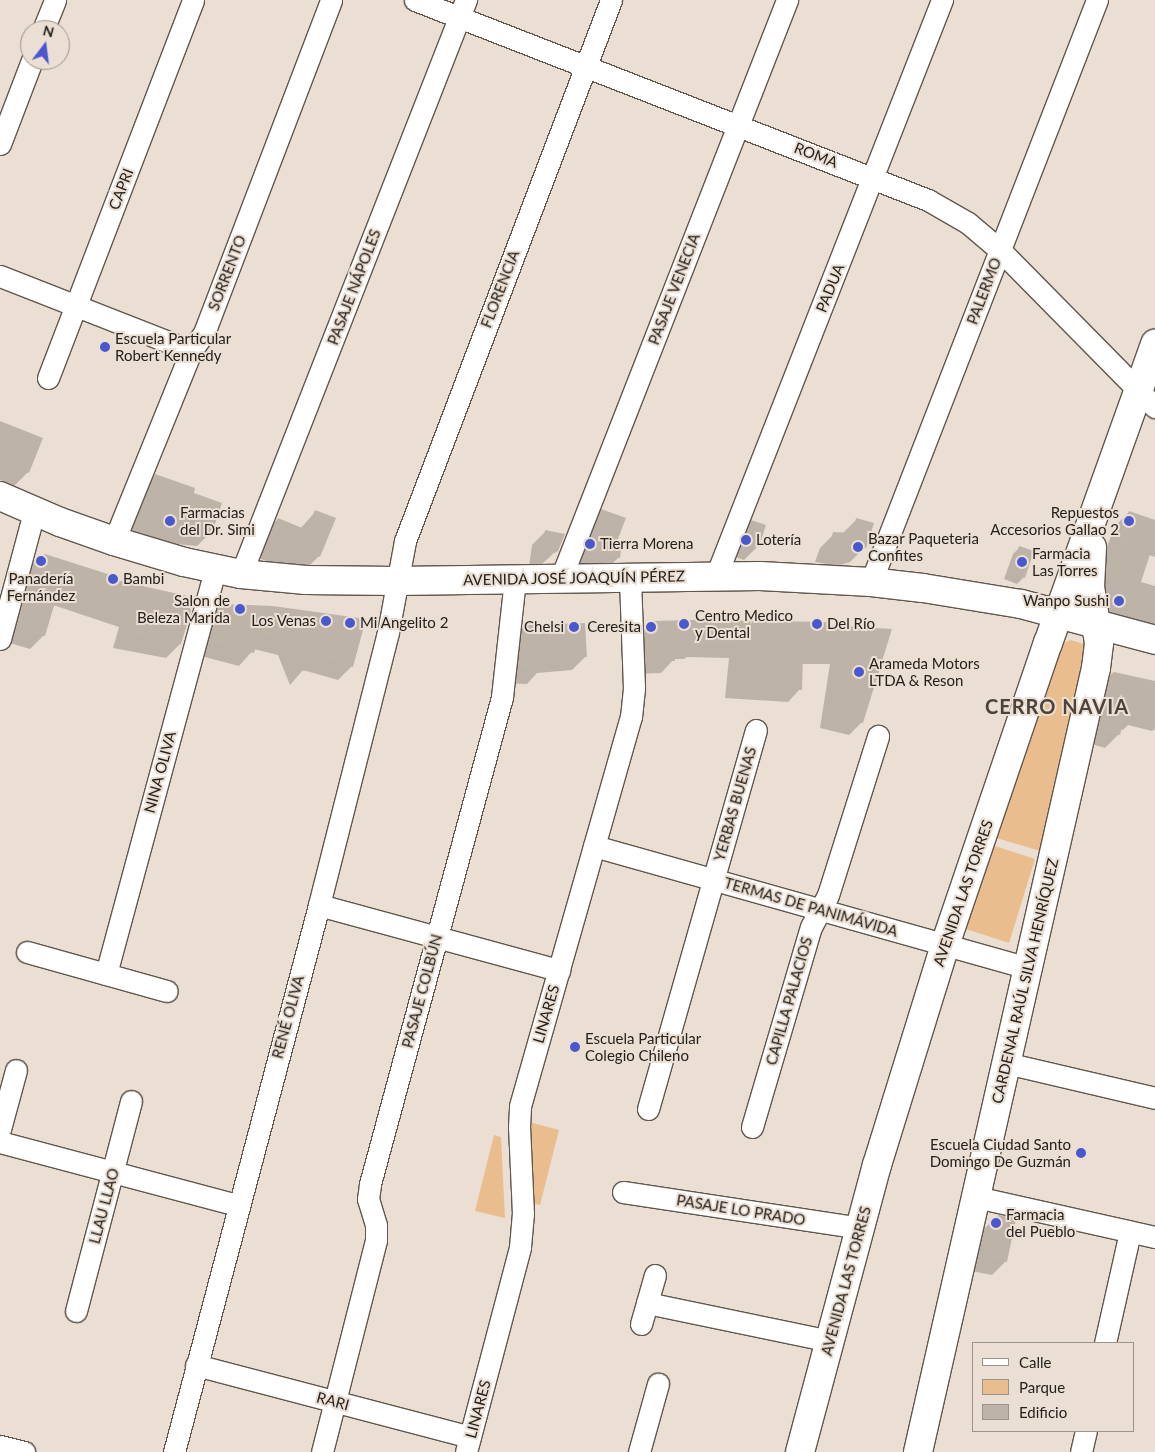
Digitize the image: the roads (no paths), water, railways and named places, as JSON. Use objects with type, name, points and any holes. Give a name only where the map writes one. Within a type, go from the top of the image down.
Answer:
[{"type":"main road","name":"AVENIDA LAS TORRES","points":[[800,1452],[860,1228],[897,1099],[945,945],[1096,508],[1147,399],[1155,344]]},
{"type":"main road","name":"AVENIDA JOSÉ JOAQUÍN PÉREZ","points":[[0,496],[34,512],[114,541],[214,569],[241,574],[306,580],[396,581],[716,576],[790,577],[871,582],[986,597],[1060,612],[1155,640]]},
{"type":"main road","name":"CARDENAL RAÚL SILVA HENRÍQUEZ","points":[[918,1452],[1096,668],[1098,644],[1090,573],[1096,508]]},
{"type":"street","points":[[47,20],[55,0]]},
{"type":"street","name":"CAPRI","points":[[48,378],[194,0]]},
{"type":"street","name":"SORRENTO","points":[[114,541],[191,351],[204,333],[331,0]]},
{"type":"street","name":"ROMA","points":[[415,0],[463,9],[586,65],[874,178],[944,208],[968,223],[1000,250],[1147,399]]},
{"type":"street","name":"FLORENCIA","points":[[396,581],[405,540],[611,0]]},
{"type":"street","name":"PASAJE VENECIA","points":[[560,578],[787,0]]},
{"type":"street","name":"PADUA","points":[[716,576],[874,178],[942,0]]},
{"type":"street","name":"PALERMO","points":[[871,582],[1097,0]]},
{"type":"street","name":"PASAJE NÁPOLES","points":[[241,574],[463,9]]},
{"type":"street","points":[[0,144],[28,70]]},
{"type":"street","points":[[0,276],[191,351]]},
{"type":"street","points":[[0,638],[34,512]]},
{"type":"street","name":"NINA OLIVA","points":[[106,974],[214,569]]},
{"type":"street","name":"LINARES","points":[[468,1444],[520,1247],[523,1214],[519,1128],[520,1106],[627,730],[633,702],[630,577]]},
{"type":"street","name":"PASAJE COLBÚN","points":[[322,1452],[376,1240],[376,1224],[368,1199],[370,1184],[502,697],[515,579]]},
{"type":"street","name":"RENÉ OLIVA","points":[[174,1452],[388,632],[396,581]]},
{"type":"street","name":"YERBAS BUENAS","points":[[648,1109],[756,730]]},
{"type":"street","name":"CAPILLA PALACIOS","points":[[752,1127],[811,927],[828,895],[878,736]]},
{"type":"street","name":"TERMAS DE PANIMÁVIDA","points":[[594,846],[1028,968]]},
{"type":"street","points":[[318,905],[559,970]]},
{"type":"street","points":[[27,952],[167,991]]},
{"type":"street","points":[[1006,1063],[1155,1098]]},
{"type":"street","points":[[0,1129],[16,1070]]},
{"type":"street","name":"LLAU LLAO","points":[[76,1311],[131,1101]]},
{"type":"street","points":[[0,1142],[237,1205]]},
{"type":"street","name":"PASAJE LO PRADO","points":[[622,1192],[860,1228]]},
{"type":"street","points":[[976,1197],[1155,1237]]},
{"type":"street","points":[[1105,1342],[1130,1232]]},
{"type":"street","points":[[641,1324],[654,1275]]},
{"type":"street","points":[[647,1303],[830,1342]]},
{"type":"street","name":"RARI","points":[[196,1364],[335,1401],[468,1444]]},
{"type":"street","points":[[640,1452],[658,1384]]},
{"type":"street","points":[[1081,1452],[1086,1432]]},
{"type":"street","points":[[0,1446],[24,1452]]},
{"type":"place","name":"Escuela Particular Robert Kennedy","points":[[105,347]]},
{"type":"place","name":"Farmacias del Dr. Simi","points":[[170,521]]},
{"type":"place","name":"Repuestos Accesorios Gallao 2","points":[[1129,521]]},
{"type":"place","name":"Lotería","points":[[746,540]]},
{"type":"place","name":"Tierra Morena","points":[[590,544]]},
{"type":"place","name":"Bazar Paqueteria Confites","points":[[858,547]]},
{"type":"place","name":"Panadería Fernández","points":[[41,561]]},
{"type":"place","name":"Farmacia Las Torres","points":[[1022,562]]},
{"type":"place","name":"Bambi","points":[[113,579]]},
{"type":"place","name":"Wanpo Sushi","points":[[1119,601]]},
{"type":"place","name":"Salon de Beleza Marida","points":[[240,609]]},
{"type":"place","name":"Los Venas","points":[[326,621]]},
{"type":"place","name":"Mi Angelito 2","points":[[350,623]]},
{"type":"place","name":"Centro Medico y Dental","points":[[684,624]]},
{"type":"place","name":"Del Río","points":[[817,624]]},
{"type":"place","name":"Chelsi","points":[[574,627]]},
{"type":"place","name":"Ceresita","points":[[651,627]]},
{"type":"place","name":"Arameda Motors LTDA & Reson","points":[[859,672]]},
{"type":"place","name":"Escuela Particular Colegio Chileno","points":[[575,1047]]},
{"type":"place","name":"Escuela Ciudad Santo Domingo De Guzmán","points":[[1081,1153]]},
{"type":"place","name":"Farmacia del Pueblo","points":[[996,1223]]},
{"type":"district","name":"CERRO NAVIA","points":[[1057,706]]}]
